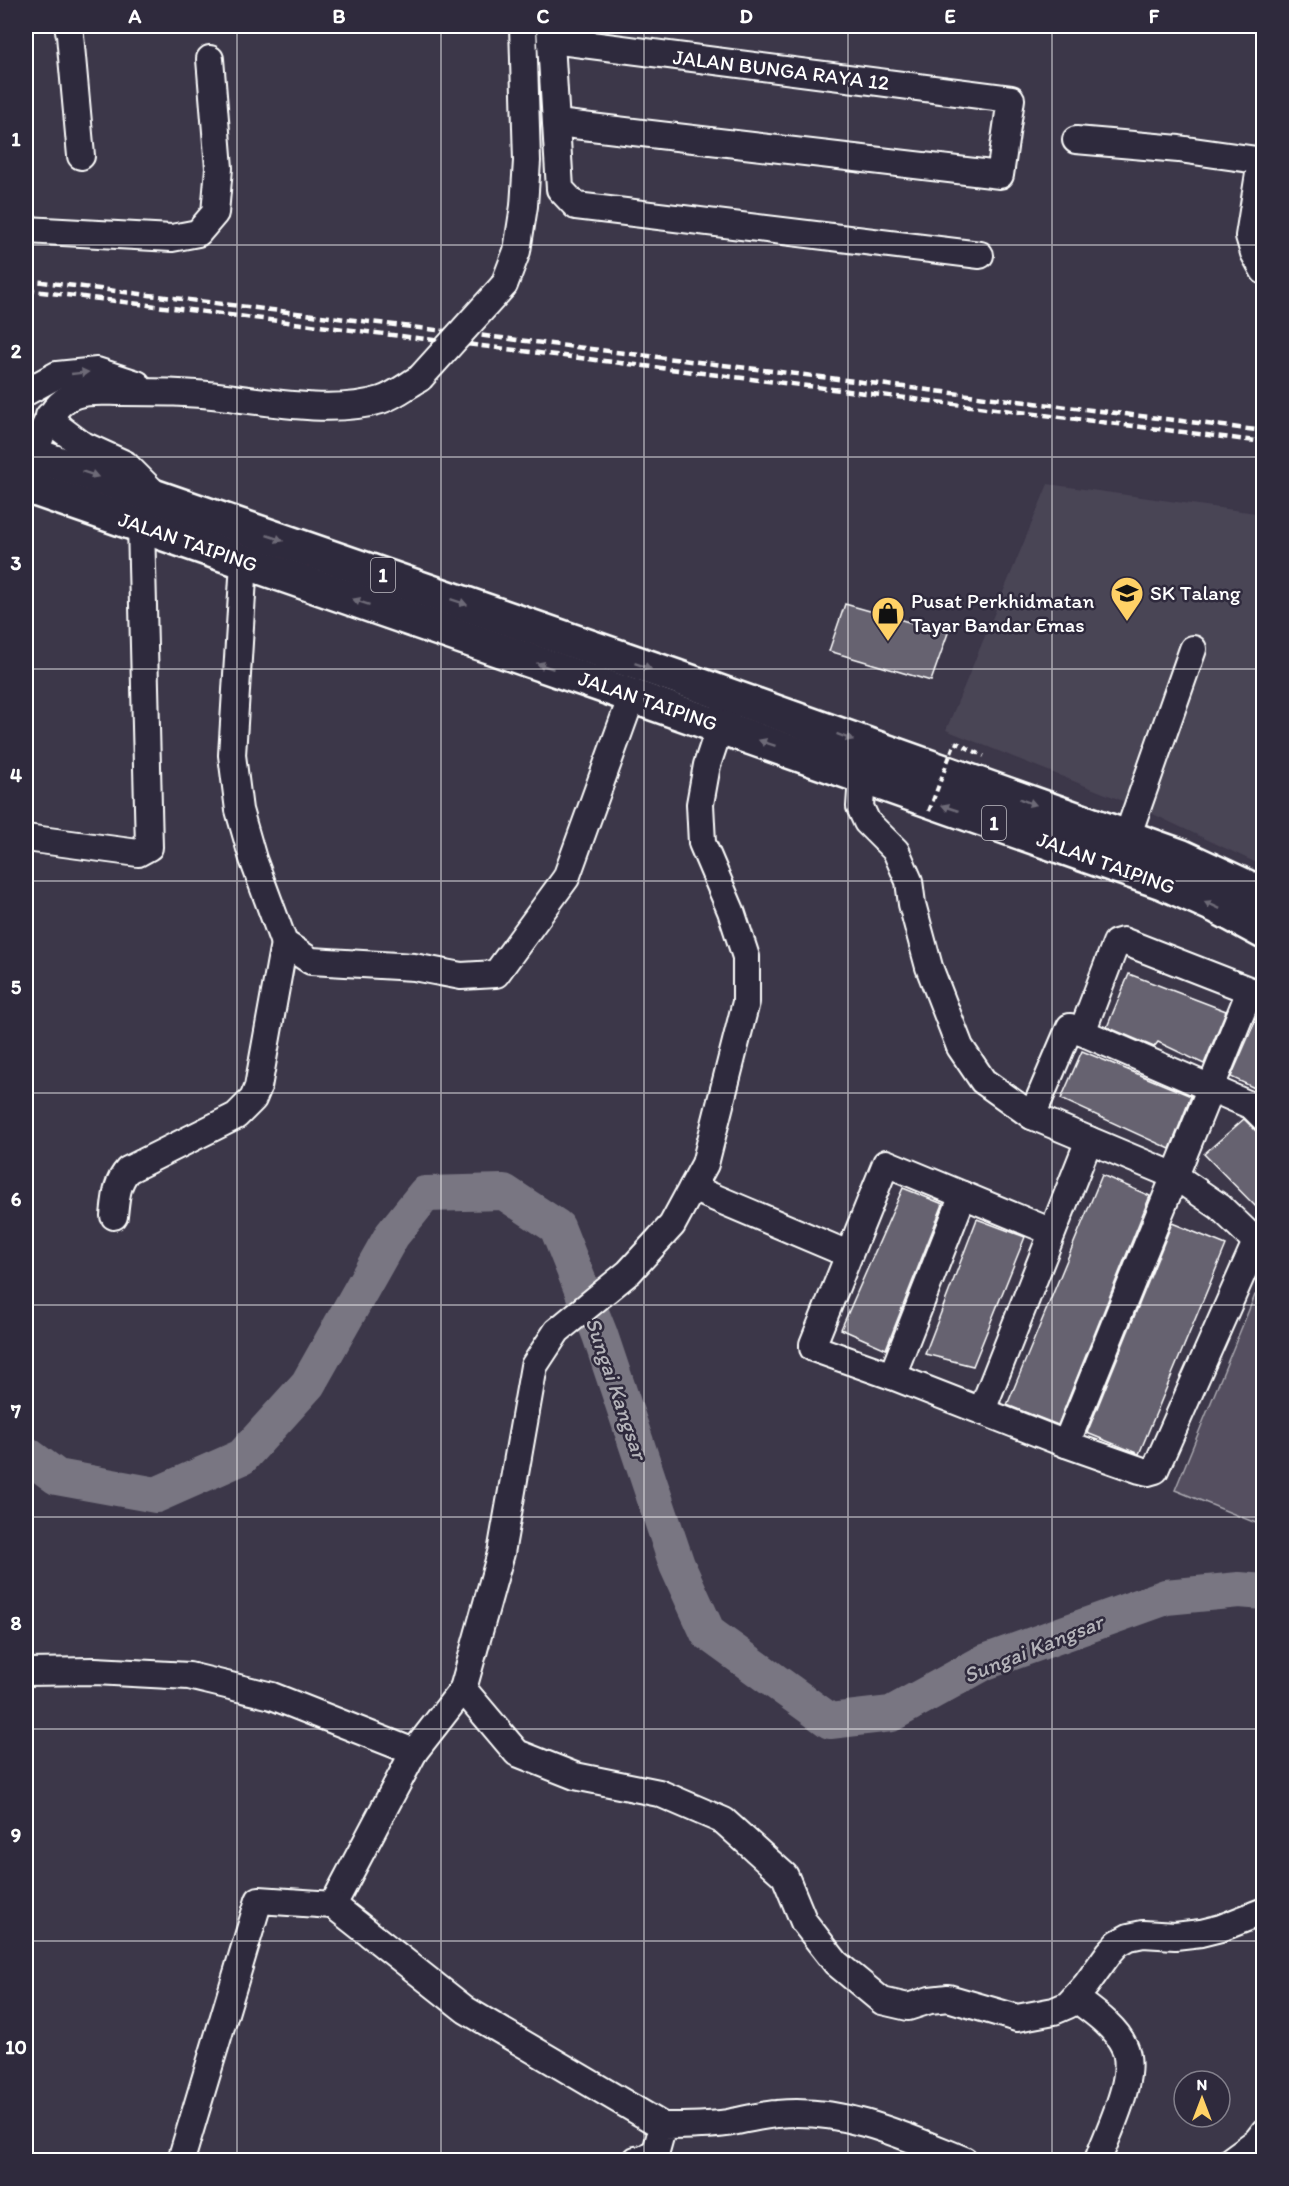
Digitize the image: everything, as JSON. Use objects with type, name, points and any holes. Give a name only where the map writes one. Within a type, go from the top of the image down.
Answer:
[{"type":"highway","name":"JALAN TAIPING","points":[[29,462],[159,498],[725,711],[1122,852],[1162,882],[1209,903],[1263,932]]},
{"type":"highway","name":"JALAN TAIPING","points":[[26,486],[632,696],[725,711],[862,777],[1122,852],[1180,856],[1263,895]]},
{"type":"street","points":[[68,26],[81,156]]},
{"type":"street","points":[[29,462],[49,416],[65,400],[86,392],[160,392],[225,396],[315,406],[350,405],[382,400],[420,378],[504,285],[518,250],[527,161],[523,26]]},
{"type":"street","points":[[551,33],[560,189],[576,206],[980,255]]},
{"type":"street","name":"JALAN BUNGA RAYA 12","points":[[551,33],[1011,99],[1000,175],[557,123]]},
{"type":"street","points":[[26,230],[172,238],[198,233],[215,213],[219,168],[210,59]]},
{"type":"street","points":[[1076,140],[1179,148],[1262,161],[1249,236],[1263,271]]},
{"type":"street","points":[[26,392],[57,375],[97,371],[160,392]]},
{"type":"street","points":[[49,416],[61,429],[81,444],[125,464],[159,498]]},
{"type":"street","points":[[26,838],[138,853],[149,847],[141,525]]},
{"type":"street","points":[[114,1216],[117,1189],[121,1177],[128,1170],[236,1116],[253,1099],[258,1088],[284,943],[253,859],[239,810],[232,755],[244,562]]},
{"type":"street","points":[[1122,852],[1193,649]]},
{"type":"street","points":[[284,943],[311,961],[414,967],[461,976],[496,974],[566,878],[632,696]]},
{"type":"street","points":[[333,1905],[414,1752],[463,1689],[501,1553],[534,1366],[557,1331],[629,1272],[672,1225],[705,1164],[746,1002],[746,957],[731,911],[702,843],[700,804],[707,765],[725,711]]},
{"type":"street","points":[[862,777],[860,807],[867,822],[896,851],[909,881],[912,904],[928,967],[960,1047],[983,1081],[1032,1116],[1175,1176],[1220,1207],[1260,1246],[1155,1470],[1148,1472],[1066,1444],[982,1410],[813,1348],[848,1254],[886,1164],[1052,1232]]},
{"type":"street","points":[[1066,1444],[1211,1088],[1257,994],[1123,941],[1116,944],[1082,1032]]},
{"type":"street","points":[[1032,1116],[1070,1027],[1252,1106],[1263,1118]]},
{"type":"street","points":[[982,1410],[1089,1140]]},
{"type":"street","points":[[692,1188],[848,1254]]},
{"type":"street","points":[[892,1376],[963,1195]]},
{"type":"street","points":[[26,1672],[95,1671],[189,1677],[272,1696],[414,1752]]},
{"type":"street","points":[[463,1689],[518,1752],[575,1776],[659,1793],[724,1821],[785,1876],[804,1922],[836,1964],[882,2001],[908,2007],[930,2000],[948,1998],[1017,2018],[1054,2011],[1068,2006],[1118,1942],[1143,1934],[1201,1934],[1263,1911]]},
{"type":"street","points":[[181,2160],[259,1899],[333,1905],[466,2010],[654,2142],[727,2123],[778,2114],[823,2114],[886,2129],[964,2160]]},
{"type":"street","points":[[1075,1998],[1112,2029],[1124,2046],[1128,2062],[1127,2082],[1098,2160]]},
{"type":"street","points":[[1231,2160],[1257,2141],[1263,2132]]},
{"type":"path","points":[[929,811],[955,742],[987,758]]},
{"type":"shaded area","name":"SK Talang","points":[[1048,484],[1263,514],[1263,866],[1138,807],[946,730]]},
{"type":"shaded area","points":[[1255,1295],[1264,1297],[1263,1526],[1175,1490]]},
{"type":"building","name":"Pusat Perkhidmatan Tayar Bandar Emas","points":[[845,604],[948,633],[931,681],[829,651]]},
{"type":"building","points":[[1129,974],[1226,1011],[1204,1064],[1158,1042],[1154,1047],[1107,1027]]},
{"type":"building","points":[[1260,1010],[1263,1011],[1263,1092],[1231,1077]]},
{"type":"building","points":[[1082,1051],[1191,1096],[1170,1149],[1061,1099]]},
{"type":"building","points":[[1244,1119],[1263,1138],[1263,1214],[1204,1154]]},
{"type":"building","points":[[1102,1175],[1150,1196],[1058,1425],[1007,1405]]},
{"type":"building","points":[[903,1188],[943,1204],[886,1349],[841,1329]]},
{"type":"building","points":[[977,1219],[1025,1237],[973,1366],[925,1354]]},
{"type":"building","points":[[1172,1223],[1226,1245],[1139,1454],[1087,1433]]},
{"type":"waterway","name":"Sungai Kangsar","points":[[26,1454],[57,1477],[156,1495],[242,1457],[308,1384],[392,1235],[425,1194],[504,1192],[557,1227],[600,1335],[677,1565],[708,1633],[830,1721],[891,1714],[985,1662],[1166,1597],[1239,1590],[1264,1592]]},
{"type":"railway","points":[[26,280],[1264,431]]},
{"type":"railway","points":[[26,290],[1264,442]]},
{"type":"place","name":"SK Talang","points":[[1127,622]]},
{"type":"place","name":"Pusat Perkhidmatan Tayar Bandar Emas","points":[[888,642]]}]
